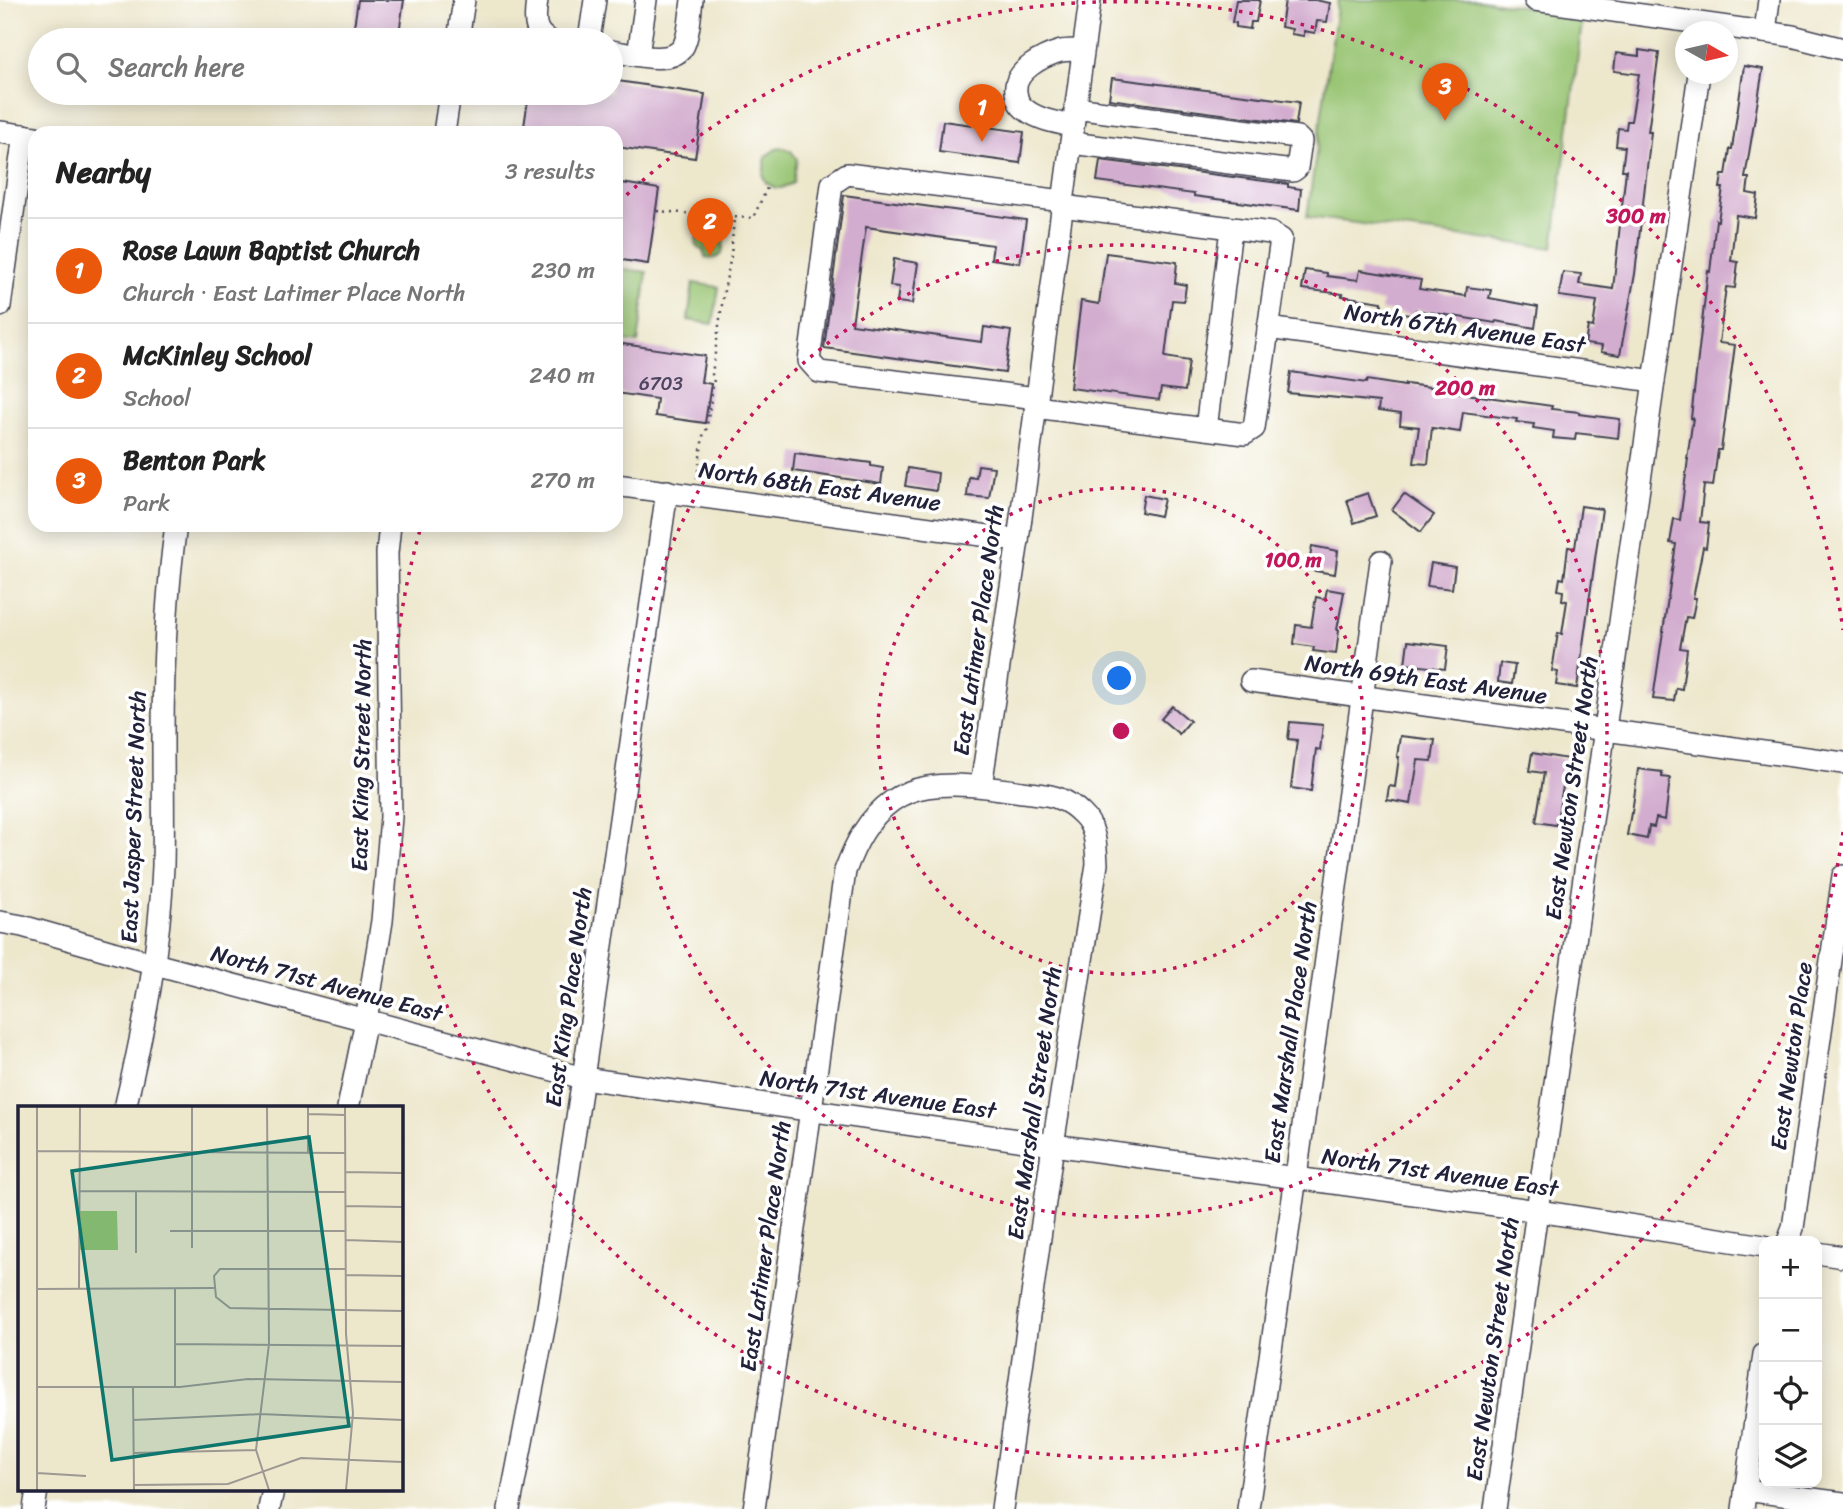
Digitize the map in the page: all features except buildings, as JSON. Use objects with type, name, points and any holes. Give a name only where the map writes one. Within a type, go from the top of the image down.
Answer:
[{"type":"street","points":[[460,28],[464,0]]},
{"type":"street","points":[[537,0],[537,28]]},
{"type":"street","points":[[591,28],[595,0]]},
{"type":"street","points":[[638,55],[646,0]]},
{"type":"street","points":[[623,53],[660,58],[678,54],[687,38],[692,0]]},
{"type":"street","name":"East Latimer Place North","points":[[754,1509],[845,871],[873,817],[893,801],[926,787],[981,786],[1018,540],[1090,0]]},
{"type":"street","points":[[1535,0],[1675,23]]},
{"type":"street","points":[[1765,32],[1769,0]]},
{"type":"street","points":[[1738,30],[1811,40],[1843,49]]},
{"type":"street","points":[[1073,126],[1297,137],[1301,141],[1297,168],[1293,171],[1280,169],[1073,126],[1051,121],[1027,111],[1017,102],[1015,87],[1020,75],[1042,58],[1062,51],[1083,50]]},
{"type":"street","name":"East Newton Street North","points":[[1495,1509],[1698,84]]},
{"type":"street","points":[[445,126],[448,105]]},
{"type":"street","points":[[0,132],[28,136]]},
{"type":"street","points":[[0,306],[28,142]]},
{"type":"street","points":[[847,174],[1063,203],[1270,233],[1281,239],[1254,428],[1245,434],[1206,429],[819,372],[809,361],[832,184],[847,174]]},
{"type":"street","points":[[1206,429],[1231,229]]},
{"type":"street","name":"North 67th Avenue East","points":[[1268,328],[1654,381]]},
{"type":"street","name":"North 68th East Avenue","points":[[623,486],[1018,540]]},
{"type":"street","name":"East King Place North","points":[[509,1509],[548,1308],[667,491]]},
{"type":"street","name":"East Jasper Street North","points":[[125,1106],[155,964],[163,869],[164,645],[175,532]]},
{"type":"street","name":"East King Street North","points":[[348,1106],[382,921],[391,817],[387,554],[389,532]]},
{"type":"street","name":"East Marshall Place North","points":[[1248,1509],[1381,561]]},
{"type":"street","name":"North 69th East Avenue","points":[[1251,681],[1843,763]]},
{"type":"street","name":"East Marshall Street North","points":[[981,786],[1059,799],[1084,815],[1096,842],[1097,864],[1053,1145],[1002,1509]]},
{"type":"street","name":"East Newton Place","points":[[1790,1236],[1843,876]]},
{"type":"street","name":"North 71st Avenue East","points":[[0,922],[583,1078],[1538,1211],[1759,1245]]},
{"type":"street","points":[[1822,1254],[1843,1257]]},
{"type":"street","points":[[1763,1362],[1744,1499],[1843,1503]]},
{"type":"path","points":[[657,211],[753,218],[768,186]]},
{"type":"path","points":[[694,495],[703,436],[706,432],[734,217]]},
{"type":"green space","points":[[1338,0],[1480,0],[1583,15],[1553,248],[1307,217]]},
{"type":"green space","points":[[776,149],[791,151],[797,159],[793,183],[776,188],[766,183],[763,176],[766,156]]},
{"type":"green space","points":[[705,221],[718,221],[724,226],[723,249],[718,257],[706,258],[703,250],[696,245],[697,235]]},
{"type":"green space","points":[[623,269],[647,272],[638,343],[623,341]]},
{"type":"green space","points":[[693,283],[719,287],[713,324],[688,320]]},
{"type":"place","name":"Benton Park","points":[[1445,121]]},
{"type":"place","name":"Rose Lawn Baptist Church","points":[[982,142]]},
{"type":"place","name":"McKinley School","points":[[710,256]]}]
